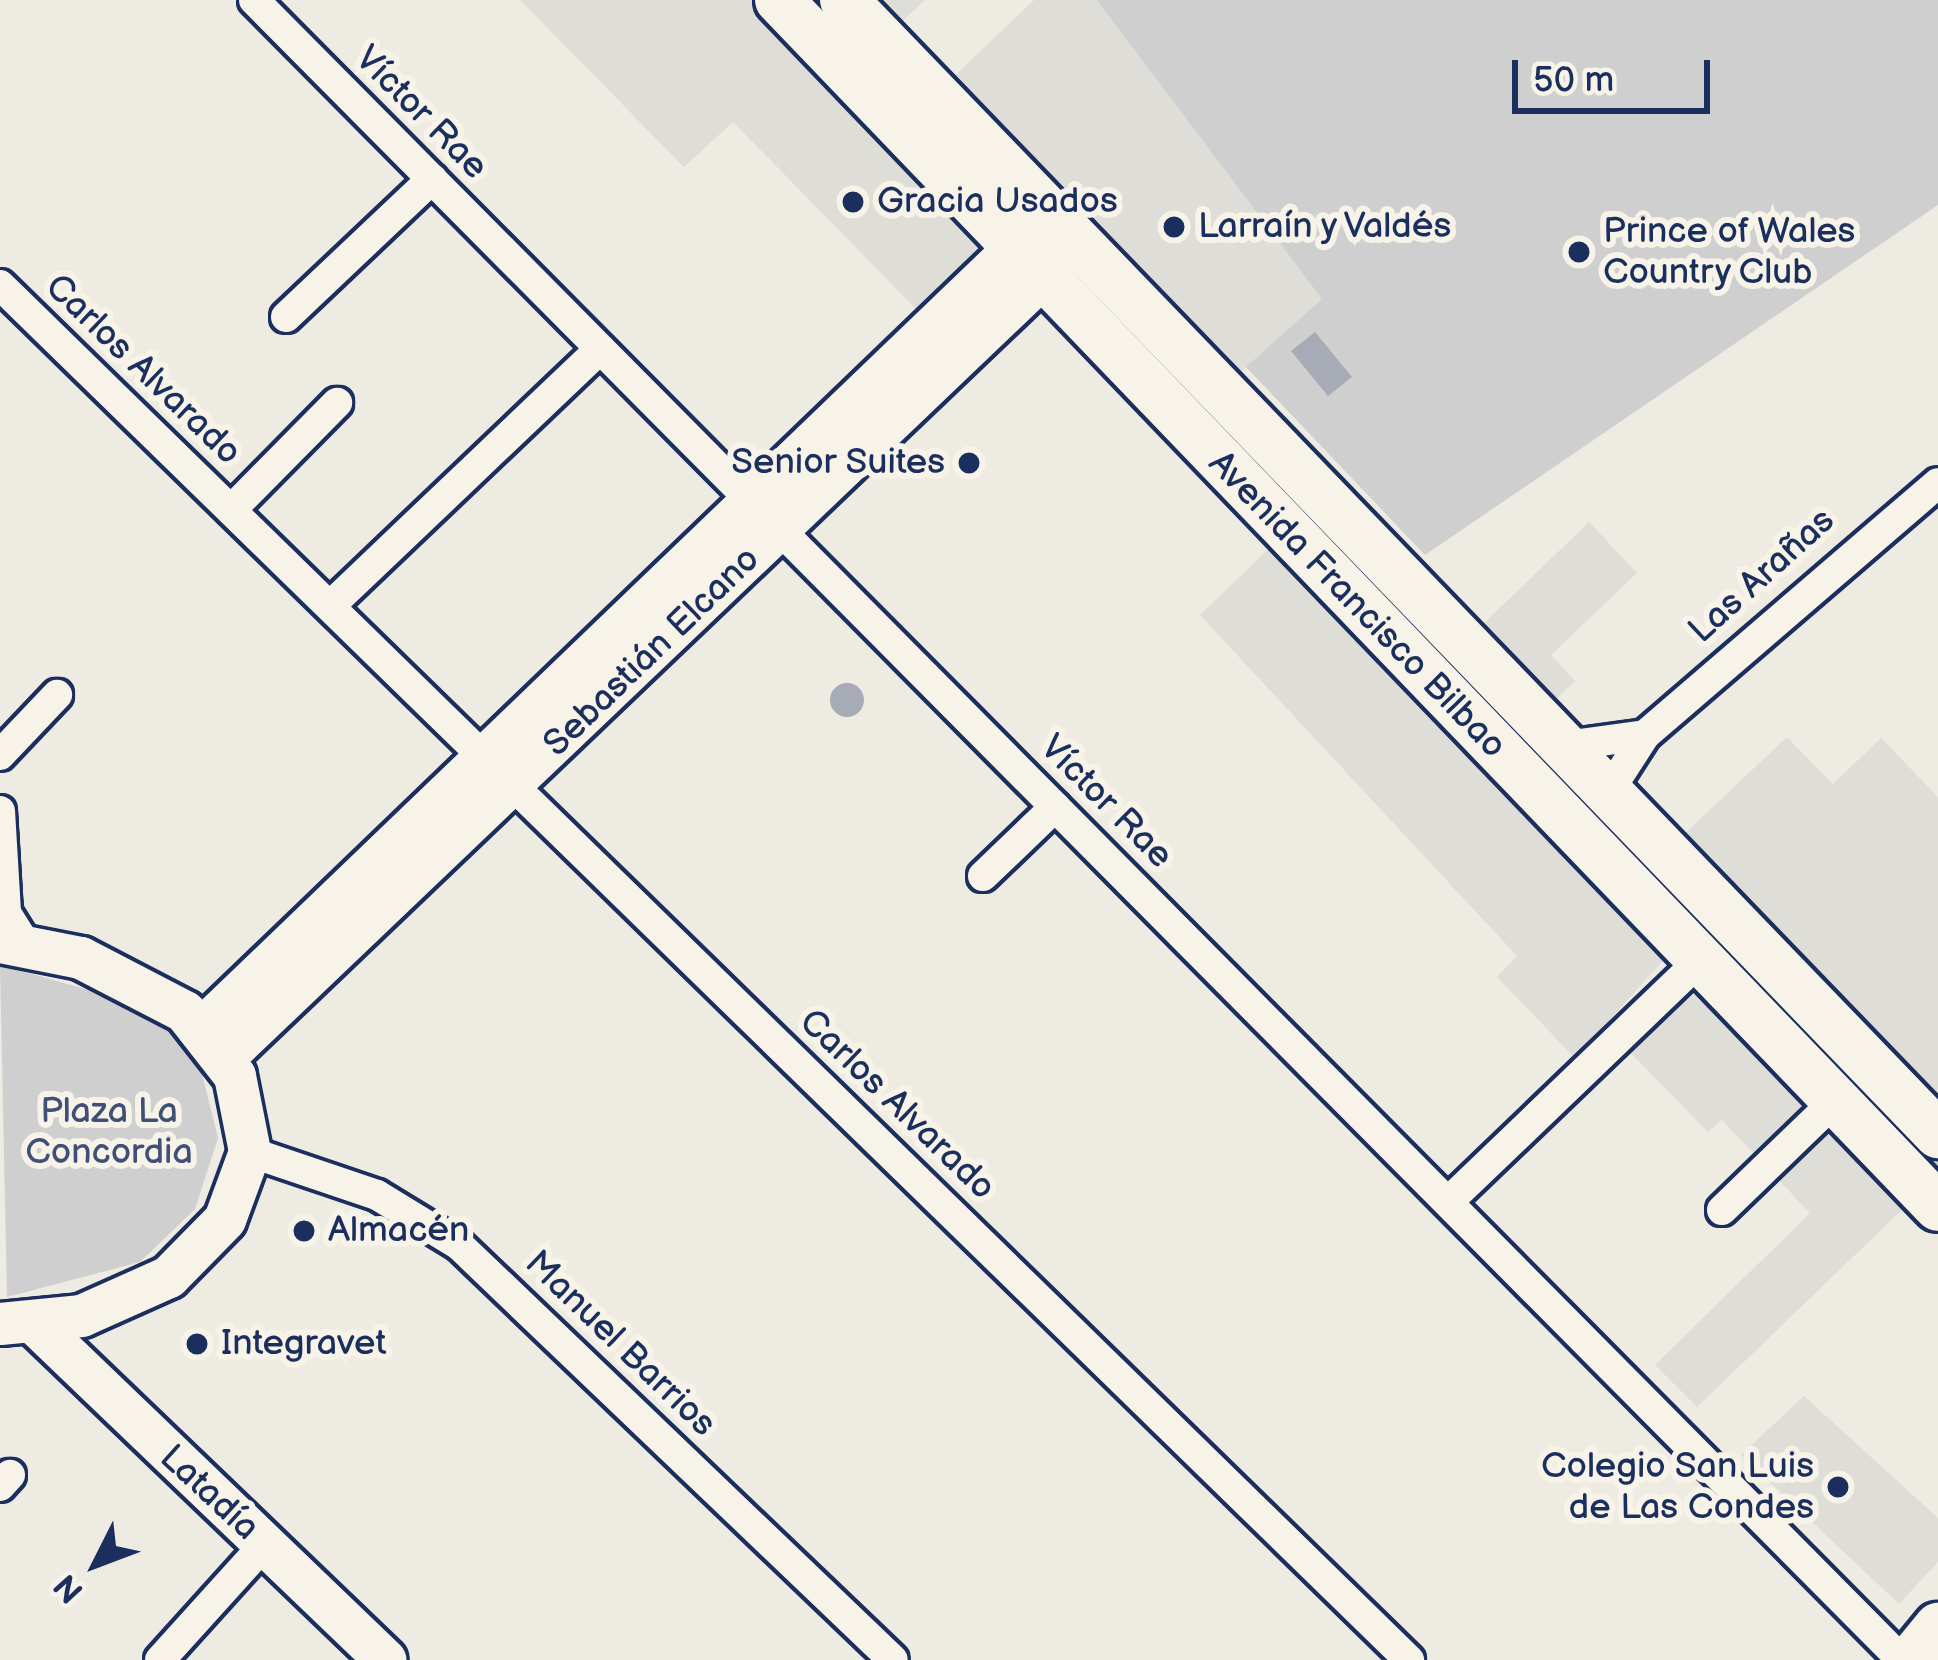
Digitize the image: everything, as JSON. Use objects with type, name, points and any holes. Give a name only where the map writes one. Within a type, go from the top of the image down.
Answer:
[{"type":"main road","name":"Avenida Francisco Bilbao","points":[[779,0],[1046,246],[1564,746],[1938,1134]]},
{"type":"main road","name":"Avenida Francisco Bilbao","points":[[844,0],[1046,246],[1513,767],[1938,1207]]},
{"type":"main road","points":[[1513,767],[1576,796],[1609,791]]},
{"type":"main road","points":[[1907,1660],[1938,1628]]},
{"type":"street","name":"Víctor Rae","points":[[254,0],[1907,1660]]},
{"type":"street","points":[[286,317],[432,179]]},
{"type":"street","name":"Sebastián Elcano","points":[[214,1043],[1046,246]]},
{"type":"street","name":"Carlos Alvarado","points":[[0,285],[1409,1660]]},
{"type":"street","points":[[330,606],[600,349]]},
{"type":"street","name":"Carlos Alvarado","points":[[231,510],[337,403]]},
{"type":"street","name":"Las Arañas","points":[[1609,791],[1645,735],[1938,483]]},
{"type":"street","points":[[0,755],[57,695]]},
{"type":"street","points":[[1564,746],[1645,735]]},
{"type":"street","points":[[983,876],[1055,807]]},
{"type":"street","points":[[0,811],[8,930],[129,976],[214,1043],[250,1152],[226,1220],[187,1263],[127,1300],[17,1324]]},
{"type":"street","points":[[1448,1202],[1700,960]]},
{"type":"street","points":[[1722,1210],[1835,1101]]},
{"type":"street","name":"Manuel Barrios","points":[[250,1152],[377,1195],[459,1245],[893,1660]]},
{"type":"street","name":"Latadía","points":[[17,1324],[386,1660]]},
{"type":"street","points":[[160,1660],[264,1545]]},
{"type":"shaded area","points":[[520,0],[763,0],[984,245],[977,261],[921,314],[733,122],[684,167]]},
{"type":"shaded area","points":[[870,0],[925,0],[896,27]]},
{"type":"shaded area","points":[[1034,0],[1097,0],[1323,299],[1234,378],[949,81]]},
{"type":"shaded area","points":[[1315,332],[1352,377],[1328,396],[1291,351]]},
{"type":"shaded area","points":[[1589,522],[1637,573],[1551,655],[1575,681],[1551,704],[1479,628]]},
{"type":"shaded area","points":[[1276,542],[1668,955],[1575,1058],[1497,977],[1517,956],[1200,615]]},
{"type":"shaded area","points":[[847,683],[859,688],[864,700],[859,712],[847,717],[835,712],[830,700],[835,688]]},
{"type":"shaded area","points":[[1787,737],[1833,784],[1881,738],[1938,797],[1938,1103],[1680,838]]},
{"type":"shaded area","points":[[1700,989],[1908,1204],[1697,1407],[1655,1365],[1810,1213],[1722,1120],[1708,1132],[1627,1049]]},
{"type":"shaded area","name":"Colegio San Luis de Las Condes","points":[[1804,1396],[1938,1518],[1938,1562],[1899,1604],[1741,1455]]},
{"type":"green space","name":"Prince of Wales Country Club","points":[[1097,0],[1938,0],[1938,205],[1425,555],[1246,367],[1322,299]]},
{"type":"green space","points":[[1580,803],[1598,805],[1938,1158],[1938,1177]]},
{"type":"green space","name":"Plaza La Concordia","points":[[0,965],[128,1001],[171,1033],[200,1066],[218,1138],[195,1209],[140,1262],[7,1297]]},
{"type":"place","name":"Gracia Usados","points":[[853,202]]},
{"type":"place","name":"Larraín y Valdés","points":[[1174,227]]},
{"type":"place","name":"Prince of Wales Country Club","points":[[1579,252]]},
{"type":"place","name":"Senior Suites","points":[[969,463]]},
{"type":"place","name":"Almacén","points":[[304,1231]]},
{"type":"place","name":"Integravet","points":[[197,1344]]},
{"type":"place","name":"Colegio San Luis de Las Condes","points":[[1838,1487]]}]
